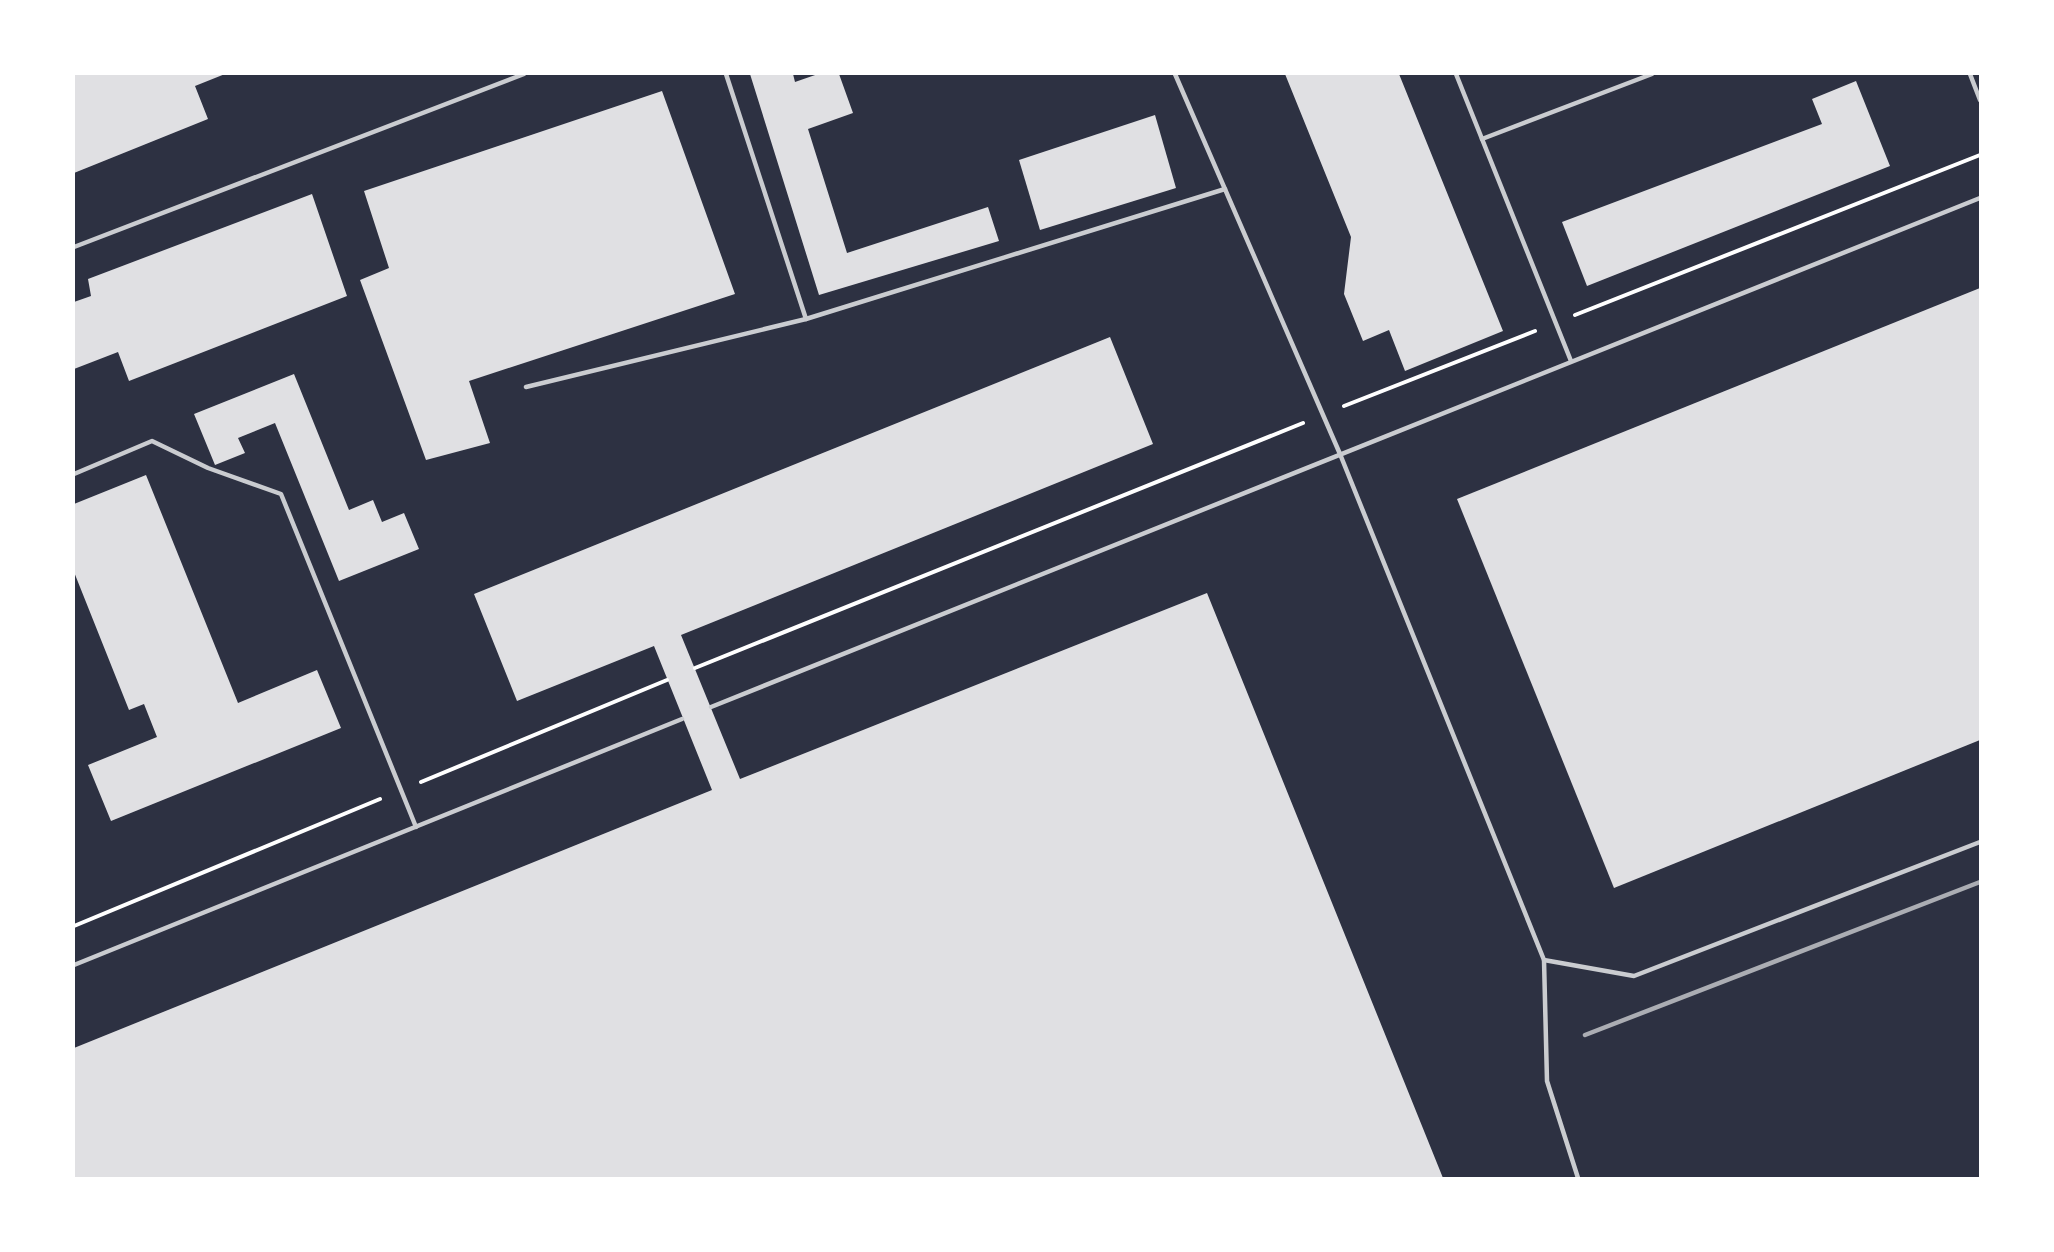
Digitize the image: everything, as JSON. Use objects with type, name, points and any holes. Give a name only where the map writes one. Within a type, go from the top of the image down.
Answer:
[{"type":"lane","points":[[74,247],[524,74]]},
{"type":"lane","points":[[726,74],[806,319]]},
{"type":"lane","points":[[1175,74],[1340,454],[1544,960],[1547,1081],[1578,1179]]},
{"type":"lane","points":[[1456,74],[1571,361]]},
{"type":"lane","points":[[1482,139],[1652,74]]},
{"type":"lane","points":[[1970,74],[1980,100]]},
{"type":"lane","points":[[526,387],[806,319],[1225,189]]},
{"type":"lane","points":[[711,707],[1980,198]]},
{"type":"lane","points":[[74,474],[152,441],[208,468],[281,494],[416,826]]},
{"type":"lane","points":[[74,965],[682,718]]},
{"type":"lane","points":[[1544,960],[1634,976],[1980,842]]},
{"type":"path","points":[[74,926],[667,680]]},
{"type":"building","points":[[74,74],[225,74],[195,86],[208,119],[74,173]]},
{"type":"building","points":[[750,74],[793,74],[795,82],[818,74],[839,74],[853,113],[808,129],[847,253],[988,207],[999,241],[819,295]]},
{"type":"building","points":[[1285,74],[1399,74],[1503,331],[1405,371],[1389,330],[1363,341],[1344,294],[1351,237]]},
{"type":"building","points":[[1856,81],[1890,166],[1587,286],[1562,222],[1822,124],[1812,99]]},
{"type":"building","points":[[662,91],[735,294],[469,381],[490,443],[426,460],[360,280],[389,268],[364,191]]},
{"type":"building","points":[[1155,115],[1176,188],[1040,230],[1019,160]]},
{"type":"building","points":[[312,194],[347,296],[129,381],[118,352],[74,369],[74,302],[91,296],[88,279]]},
{"type":"building","points":[[1980,288],[1980,740],[1614,888],[1457,499]]},
{"type":"building","points":[[1110,337],[1153,444],[681,635],[740,779],[1207,593],[1443,1178],[74,1178],[74,1048],[712,790],[654,646],[517,701],[474,594]]},
{"type":"building","points":[[294,374],[349,510],[373,500],[382,522],[404,513],[419,549],[339,581],[275,423],[238,438],[245,453],[215,465],[194,414]]},
{"type":"building","points":[[146,475],[238,703],[317,670],[341,728],[111,821],[88,765],[157,737],[144,704],[129,710],[74,572],[74,504]]},
{"type":"railway","points":[[1585,1035],[1980,882]]}]
